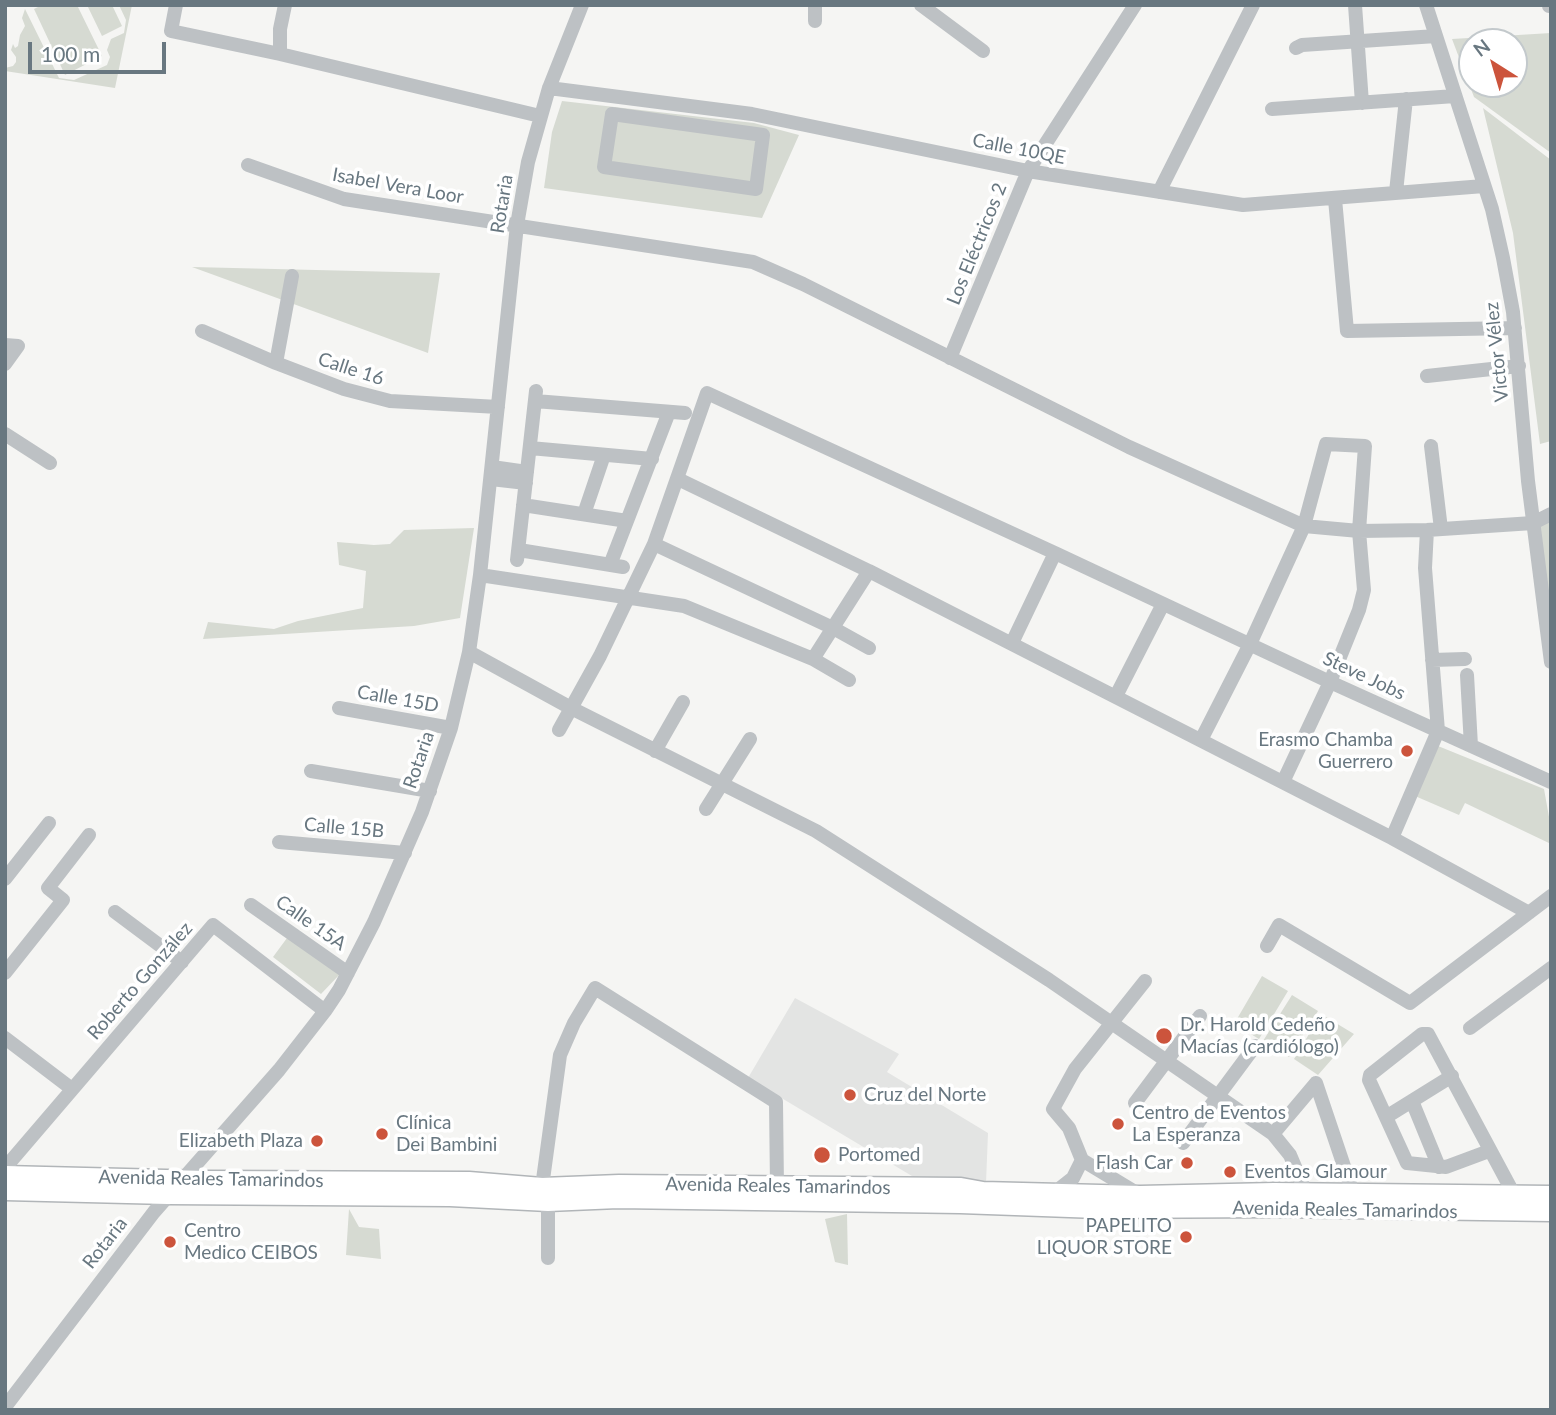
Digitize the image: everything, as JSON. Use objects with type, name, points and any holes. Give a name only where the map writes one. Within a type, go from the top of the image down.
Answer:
[{"type":"main road","name":"Avenida Reales Tamarindos","points":[[5,1175],[451,1189],[618,1199],[961,1187],[983,1191],[1054,1193],[1097,1202],[1140,1195],[1353,1193],[1513,1200],[1551,1212]]},
{"type":"main road","name":"Avenida Reales Tamarindos","points":[[545,1195],[619,1184],[776,1187],[808,1194],[960,1204],[1097,1202],[1274,1208],[1513,1200],[1551,1195]]},
{"type":"main road","name":"Avenida Reales Tamarindos","points":[[5,1191],[168,1195],[451,1189]]},
{"type":"street","points":[[176,5],[172,31],[540,116]]},
{"type":"street","points":[[280,54],[280,29],[285,5]]},
{"type":"street","name":"Rotaria","points":[[5,1407],[168,1195],[279,1070],[325,1011],[374,922],[405,853],[451,728],[469,652],[480,575],[517,225],[528,162],[540,116],[582,5]]},
{"type":"street","points":[[814,21],[815,5]]},
{"type":"street","points":[[921,5],[983,51]]},
{"type":"street","name":"Los Eléctricos 2","points":[[950,358],[1028,171],[1135,5]]},
{"type":"street","points":[[1159,192],[1253,5]]},
{"type":"street","points":[[1354,5],[1362,103]]},
{"type":"street","name":"Victor Vélez","points":[[1426,5],[1499,236],[1520,366],[1526,463],[1551,662]]},
{"type":"street","points":[[1296,48],[1302,45],[1436,36]]},
{"type":"street","name":"Calle 10QE","points":[[550,88],[752,114],[1028,171],[1243,205],[1484,186]]},
{"type":"street","points":[[1272,108],[1455,96]]},
{"type":"street","points":[[1396,192],[1406,99]]},
{"type":"street","points":[[612,114],[762,135],[756,189],[604,167],[612,114]]},
{"type":"street","name":"Isabel Vera Loor","points":[[248,164],[344,199],[752,262],[803,284],[1129,447],[1304,526],[1359,531],[1533,523]]},
{"type":"street","points":[[1335,199],[1347,331],[1515,328]]},
{"type":"street","points":[[276,363],[292,276]]},
{"type":"street","name":"Calle 16","points":[[202,331],[344,390],[390,401],[498,407]]},
{"type":"street","points":[[5,345],[18,346],[5,365]]},
{"type":"street","points":[[1427,376],[1520,366]]},
{"type":"street","name":"Steve Jobs","points":[[678,479],[707,393],[1551,782]]},
{"type":"street","points":[[669,412],[627,521],[617,566],[518,555],[535,396],[685,413]]},
{"type":"street","points":[[5,434],[50,463]]},
{"type":"street","points":[[1201,740],[1250,644],[1304,526],[1326,444],[1365,446],[1359,531],[1364,590],[1359,610],[1330,682],[1283,782]]},
{"type":"street","points":[[1392,838],[1438,731],[1426,568],[1434,529],[1431,446]]},
{"type":"street","points":[[530,448],[652,458]]},
{"type":"street","points":[[584,514],[604,455]]},
{"type":"street","points":[[491,473],[526,477]]},
{"type":"street","points":[[559,730],[654,544],[678,479],[869,570],[1392,838],[1529,913]]},
{"type":"street","points":[[523,505],[627,521]]},
{"type":"street","points":[[1533,523],[1551,514]]},
{"type":"street","points":[[654,544],[833,628],[869,648]]},
{"type":"street","points":[[1012,643],[1055,554]]},
{"type":"street","points":[[813,659],[869,570]]},
{"type":"street","points":[[480,575],[691,608],[813,659],[849,680]]},
{"type":"street","points":[[1116,696],[1163,604]]},
{"type":"street","points":[[469,652],[571,708],[838,844],[1049,979],[1273,1134],[1290,1155],[1306,1193]]},
{"type":"street","points":[[1432,660],[1465,659]]},
{"type":"street","points":[[1468,675],[1471,746]]},
{"type":"street","points":[[655,751],[683,702]]},
{"type":"street","name":"Calle 15D","points":[[339,708],[451,728]]},
{"type":"street","points":[[706,809],[750,739]]},
{"type":"street","points":[[311,771],[430,791]]},
{"type":"street","points":[[5,879],[49,822]]},
{"type":"street","points":[[5,973],[63,900],[48,888],[89,835]]},
{"type":"street","name":"Calle 15B","points":[[279,842],[405,853]]},
{"type":"street","points":[[1267,946],[1279,925],[1410,1003],[1551,896]]},
{"type":"street","name":"Calle 15A","points":[[251,905],[348,973]]},
{"type":"street","points":[[115,912],[182,962]]},
{"type":"street","name":"Roberto González","points":[[5,1168],[213,925],[325,1011]]},
{"type":"street","points":[[1470,1028],[1551,968]]},
{"type":"street","points":[[1140,1195],[1082,1160],[1069,1128],[1053,1109],[1075,1069],[1144,981]]},
{"type":"street","points":[[548,1258],[545,1195],[555,1080],[560,1055],[574,1023],[595,988],[776,1102],[776,1187]]},
{"type":"street","points":[[1135,1103],[1200,1016]]},
{"type":"street","points":[[1489,1151],[1453,1165],[1439,1167],[1407,1163],[1369,1076],[1422,1034],[1429,1035],[1502,1174],[1513,1200]]},
{"type":"street","points":[[5,1038],[72,1089]]},
{"type":"street","points":[[1183,1143],[1255,1046]]},
{"type":"street","points":[[1386,1117],[1452,1076]]},
{"type":"street","points":[[1273,1134],[1316,1083],[1353,1193]]},
{"type":"street","points":[[1412,1101],[1439,1167]]},
{"type":"street","points":[[1054,1193],[1073,1178],[1082,1160]]},
{"type":"shaded area","points":[[42,5],[77,5],[102,56],[65,75],[34,9]]},
{"type":"shaded area","points":[[87,5],[112,5],[122,26],[102,36]]},
{"type":"shaded area","points":[[119,5],[132,5],[115,88],[5,71],[5,68],[16,62],[11,50],[13,44],[15,48],[18,46],[25,26],[22,18],[25,9],[59,78],[74,80],[107,65],[110,57],[107,50],[111,39],[124,33],[126,20]]},
{"type":"shaded area","points":[[1551,33],[1551,153],[1475,98],[1528,98],[1528,34]]},
{"type":"shaded area","points":[[1452,39],[1458,39],[1458,55]]},
{"type":"shaded area","points":[[562,101],[754,123],[799,135],[762,218],[544,188],[552,132]]},
{"type":"shaded area","points":[[1483,108],[1551,160],[1551,441],[1540,444],[1513,233]]},
{"type":"shaded area","points":[[192,267],[440,273],[428,353]]},
{"type":"shaded area","points":[[1551,520],[1551,613],[1540,526]]},
{"type":"shaded area","points":[[474,528],[460,618],[414,626],[203,639],[208,622],[274,629],[298,621],[363,608],[366,571],[339,565],[337,542],[390,544],[404,530]]},
{"type":"shaded area","points":[[1438,746],[1544,789],[1551,844],[1465,803],[1459,815],[1415,796]]},
{"type":"shaded area","points":[[287,938],[341,973],[321,994],[273,957]]},
{"type":"shaded area","points":[[1262,976],[1288,991],[1259,1039],[1234,1024]]},
{"type":"shaded area","points":[[1292,995],[1318,1011],[1289,1057],[1263,1041]]},
{"type":"shaded area","name":"Cruz del Norte","points":[[795,998],[899,1054],[887,1072],[988,1133],[986,1183],[922,1182],[748,1078]]},
{"type":"shaded area","points":[[1321,1014],[1354,1034],[1318,1075],[1294,1059]]},
{"type":"shaded area","points":[[349,1209],[359,1227],[379,1229],[381,1259],[346,1255]]},
{"type":"shaded area","points":[[847,1214],[848,1265],[835,1262],[825,1219]]},
{"type":"place","name":"Erasmo Chamba Guerrero","points":[[1407,751]]},
{"type":"place","name":"Dr. Harold Cedeño Macías (cardiólogo)","points":[[1164,1036]]},
{"type":"place","name":"Cruz del Norte","points":[[850,1095]]},
{"type":"place","name":"Centro de Eventos La Esperanza","points":[[1118,1124]]},
{"type":"place","name":"Clínica Dei Bambini","points":[[382,1134]]},
{"type":"place","name":"Elizabeth Plaza","points":[[317,1141]]},
{"type":"place","name":"Portomed","points":[[822,1155]]},
{"type":"place","name":"Flash Car","points":[[1187,1163]]},
{"type":"place","name":"Eventos Glamour","points":[[1230,1172]]},
{"type":"place","name":"PAPELITO LIQUOR STORE","points":[[1186,1237]]},
{"type":"place","name":"Centro Medico CEIBOS","points":[[170,1242]]}]
